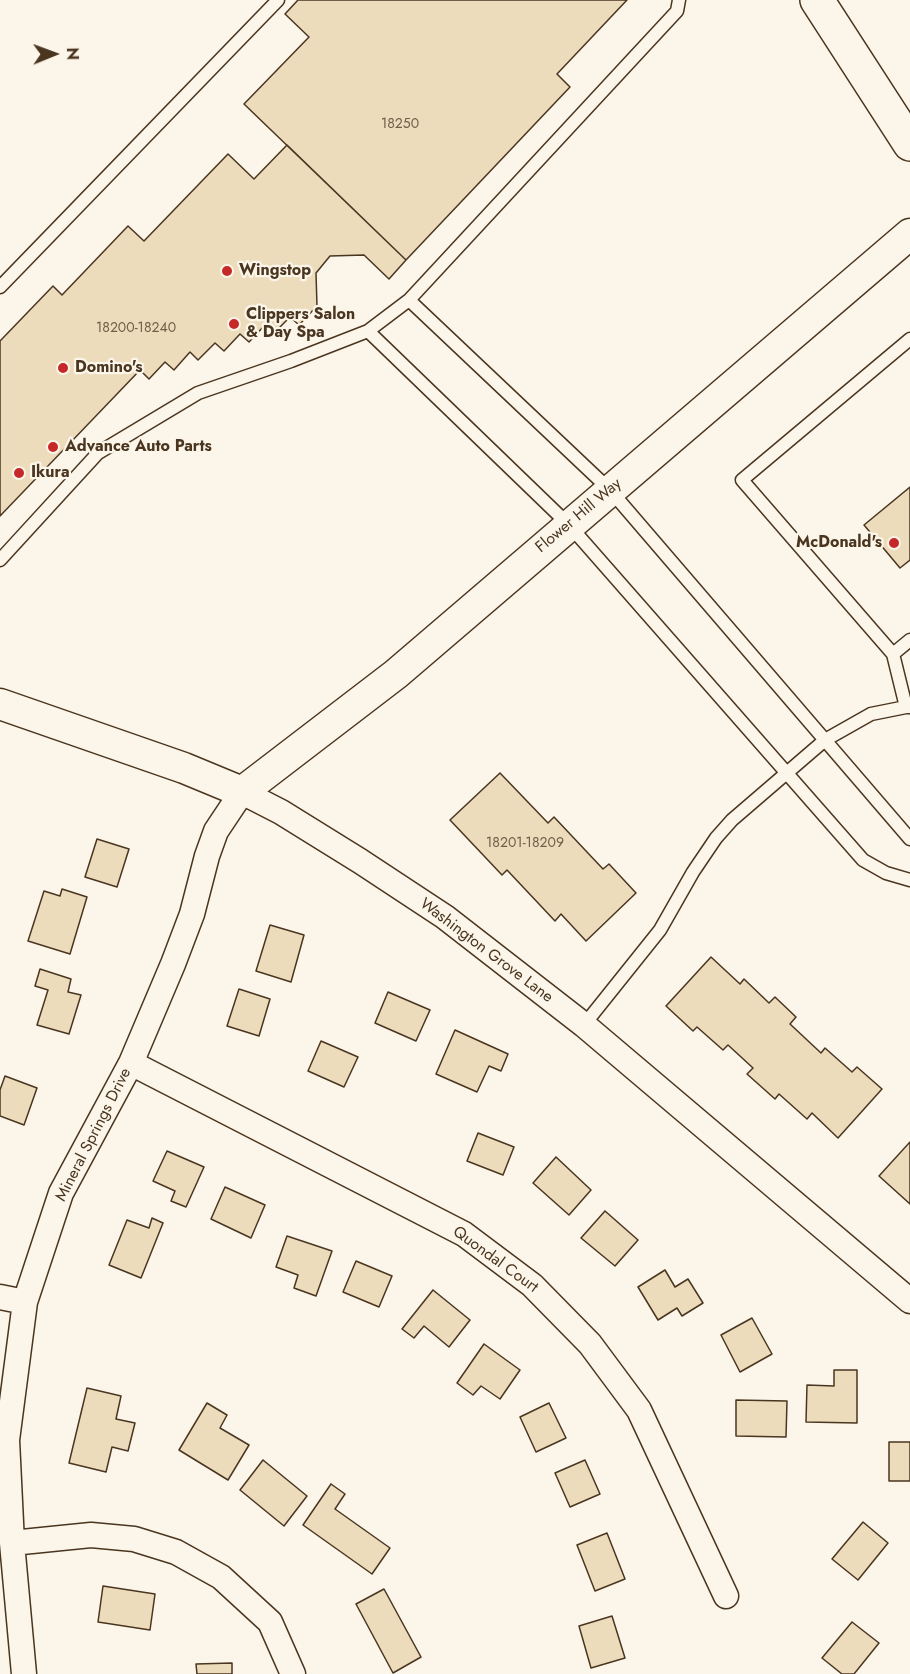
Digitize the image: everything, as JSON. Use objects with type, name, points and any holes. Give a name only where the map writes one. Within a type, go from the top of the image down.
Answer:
[{"type":"main road","points":[[817,0],[910,144]]},
{"type":"street","name":"Flower Hill Way","points":[[242,792],[396,674],[910,234]]},
{"type":"street","name":"Washington Grove Lane","points":[[0,704],[184,768],[242,792],[281,812],[351,855],[445,917],[584,1025],[910,1301]]},
{"type":"street","name":"Mineral Springs Drive","points":[[24,1674],[12,1543],[8,1440],[25,1302],[61,1193],[131,1063],[192,914],[216,831],[242,792]]},
{"type":"street","name":"Quondal Court","points":[[131,1063],[464,1234],[532,1285],[590,1344],[639,1410],[726,1596]]},
{"type":"street","points":[[0,1297],[25,1302]]},
{"type":"street","points":[[12,1543],[91,1535],[134,1539],[176,1552],[221,1577],[270,1622],[293,1674]]},
{"type":"lane","points":[[0,287],[278,0]]},
{"type":"lane","points":[[0,561],[98,453],[198,393],[291,362],[368,331],[409,300],[677,11],[679,0]]},
{"type":"lane","points":[[409,300],[610,490],[910,839]]},
{"type":"lane","points":[[368,331],[569,525],[863,860],[886,873],[910,880]]},
{"type":"lane","points":[[584,1025],[660,930],[693,872],[732,819],[825,740],[871,714],[908,707],[893,654],[742,480],[910,339]]},
{"type":"lane","points":[[893,654],[910,640]]},
{"type":"building","points":[[298,0],[627,0],[557,74],[570,87],[406,260],[244,104],[309,37],[285,14]]},
{"type":"building","points":[[287,145],[406,260],[389,279],[364,255],[330,256],[316,273],[317,306],[299,325],[290,317],[274,333],[265,325],[249,342],[240,334],[224,351],[215,343],[198,360],[190,352],[174,370],[165,362],[149,379],[140,370],[0,516],[0,341],[53,286],[62,295],[128,226],[144,241],[228,154],[254,179]]},
{"type":"building","name":"McDonald's","points":[[910,487],[910,560],[900,568],[864,525]]},
{"type":"building","points":[[500,773],[548,823],[554,817],[603,869],[609,864],[636,893],[586,941],[561,914],[555,921],[507,870],[502,875],[450,820]]},
{"type":"building","points":[[97,839],[129,849],[117,887],[85,877]]},
{"type":"building","points":[[62,889],[87,897],[70,954],[28,941],[44,891],[60,896]]},
{"type":"building","points":[[270,925],[304,935],[291,982],[256,971]]},
{"type":"building","points":[[711,957],[740,984],[744,979],[769,1003],[775,997],[796,1017],[790,1024],[821,1053],[825,1048],[852,1072],[857,1067],[882,1089],[838,1138],[812,1113],[807,1119],[779,1094],[775,1099],[747,1074],[753,1068],[728,1045],[723,1050],[697,1027],[693,1031],[666,1006]]},
{"type":"building","points":[[40,969],[71,979],[68,992],[81,995],[69,1034],[37,1025],[48,990],[35,986]]},
{"type":"building","points":[[239,989],[270,999],[259,1036],[227,1026]]},
{"type":"building","points":[[388,992],[430,1010],[416,1041],[375,1023]]},
{"type":"building","points":[[455,1030],[508,1054],[501,1071],[489,1066],[477,1092],[436,1074]]},
{"type":"building","points":[[321,1041],[358,1057],[344,1087],[308,1071]]},
{"type":"building","points":[[5,1076],[37,1088],[24,1125],[0,1116],[0,1090]]},
{"type":"building","points":[[478,1133],[514,1147],[503,1175],[467,1161]]},
{"type":"building","points":[[910,1142],[910,1204],[879,1176]]},
{"type":"building","points":[[167,1151],[204,1167],[186,1207],[171,1201],[175,1191],[153,1181]]},
{"type":"building","points":[[556,1157],[591,1190],[569,1215],[533,1183]]},
{"type":"building","points":[[225,1187],[265,1205],[251,1238],[211,1219]]},
{"type":"building","points":[[605,1211],[638,1240],[615,1266],[581,1238]]},
{"type":"building","points":[[152,1218],[163,1223],[141,1278],[109,1265],[127,1220],[149,1228]]},
{"type":"building","points":[[287,1236],[332,1251],[316,1296],[294,1288],[298,1275],[276,1267]]},
{"type":"building","points":[[356,1261],[392,1276],[379,1307],[343,1292]]},
{"type":"building","points":[[665,1270],[675,1287],[688,1279],[703,1303],[682,1316],[677,1308],[658,1320],[638,1287]]},
{"type":"building","points":[[433,1290],[470,1320],[449,1347],[424,1326],[414,1338],[402,1329]]},
{"type":"building","points":[[752,1318],[772,1354],[740,1372],[721,1335]]},
{"type":"building","points":[[484,1344],[520,1370],[500,1399],[481,1386],[473,1395],[457,1383]]},
{"type":"building","points":[[834,1370],[857,1370],[857,1423],[806,1422],[807,1385],[834,1386]]},
{"type":"building","points":[[87,1388],[121,1396],[116,1419],[135,1423],[128,1451],[112,1447],[106,1472],[69,1463]]},
{"type":"building","points":[[736,1400],[787,1401],[786,1437],[736,1436]]},
{"type":"building","points":[[207,1403],[227,1415],[220,1428],[249,1445],[228,1480],[179,1450]]},
{"type":"building","points":[[549,1403],[566,1438],[536,1452],[520,1417]]},
{"type":"building","points":[[889,1442],[910,1442],[910,1481],[889,1481]]},
{"type":"building","points":[[263,1460],[307,1496],[284,1526],[240,1490]]},
{"type":"building","points":[[585,1460],[600,1494],[570,1507],[555,1473]]},
{"type":"building","points":[[331,1484],[345,1494],[335,1509],[390,1548],[372,1574],[303,1525]]},
{"type":"building","points":[[863,1522],[888,1543],[858,1580],[832,1559]]},
{"type":"building","points":[[607,1533],[625,1579],[595,1591],[577,1545]]},
{"type":"building","points":[[103,1586],[155,1594],[150,1630],[98,1622]]},
{"type":"building","points":[[384,1589],[421,1657],[393,1673],[356,1604]]},
{"type":"building","points":[[612,1616],[625,1658],[591,1668],[579,1626]]},
{"type":"building","points":[[852,1622],[879,1643],[854,1674],[842,1674],[822,1658]]},
{"type":"building","points":[[232,1663],[232,1674],[197,1674],[196,1664]]},
{"type":"place","name":"Wingstop","points":[[227,271]]},
{"type":"place","name":"Clippers Salon & Day Spa","points":[[234,324]]},
{"type":"place","name":"Domino's","points":[[63,368]]},
{"type":"place","name":"Advance Auto Parts","points":[[53,447]]},
{"type":"place","name":"Ikura","points":[[19,473]]},
{"type":"place","name":"McDonald's","points":[[894,543]]}]
